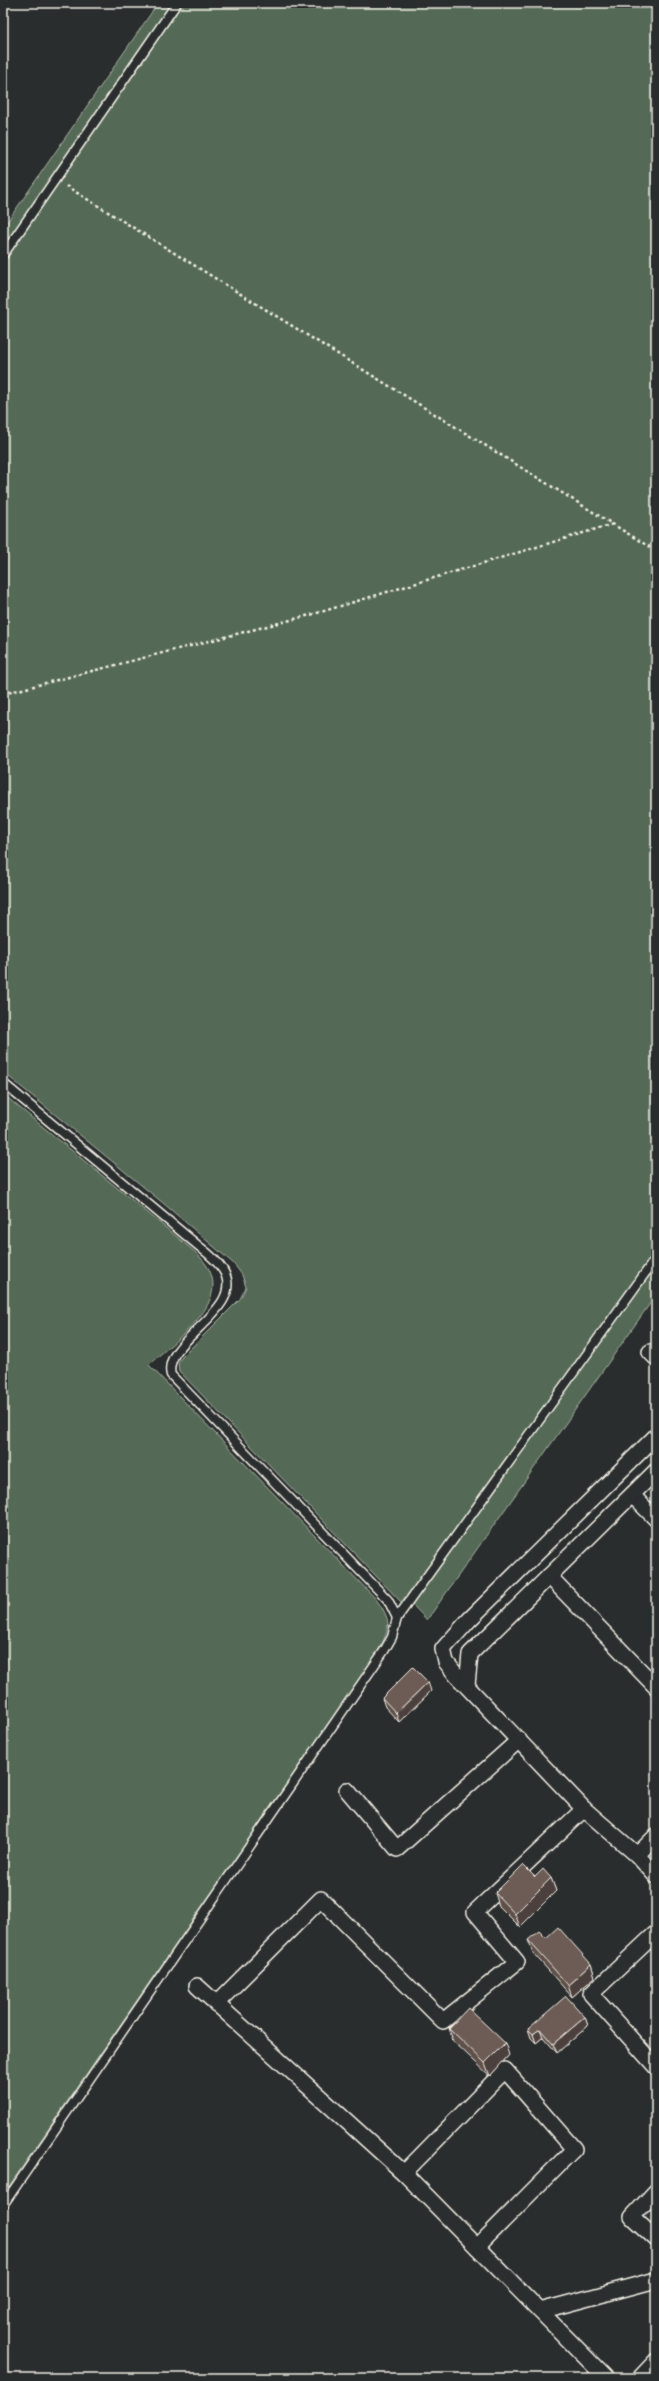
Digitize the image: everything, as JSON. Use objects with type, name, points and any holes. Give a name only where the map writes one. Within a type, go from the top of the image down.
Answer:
[{"type":"street","points":[[656,1436],[469,1620],[443,1649],[446,1662],[518,1740],[584,1810],[637,1855],[656,1876]]},
{"type":"street","points":[[467,1685],[470,1654],[656,1471]]},
{"type":"street","points":[[632,1495],[656,1519]]},
{"type":"street","points":[[549,1576],[656,1687]]},
{"type":"street","points":[[347,1790],[397,1849],[518,1740]]},
{"type":"street","points":[[216,2004],[321,1899],[443,2020],[517,1962],[475,1912],[584,1810]]},
{"type":"street","points":[[637,1855],[656,1836]]},
{"type":"street","points":[[656,1933],[591,1994],[656,2067]]},
{"type":"street","points":[[197,1986],[404,2173],[606,2378]]},
{"type":"street","points":[[404,2173],[505,2070],[574,2149],[477,2247]]},
{"type":"street","points":[[656,2191],[632,2217],[656,2239]]},
{"type":"street","points":[[540,2311],[656,2280]]},
{"type":"street","points":[[640,2378],[656,2361]]},
{"type":"lane","points":[[3,255],[177,3]]},
{"type":"lane","points":[[3,1083],[202,1248],[223,1270],[227,1280],[225,1294],[218,1308],[174,1354],[169,1368],[171,1376],[388,1600],[397,1618]]},
{"type":"lane","points":[[3,2204],[384,1651],[392,1637],[397,1618],[656,1258]]},
{"type":"path","points":[[55,180],[656,551]]},
{"type":"path","points":[[3,694],[314,614],[613,524]]},
{"type":"green space","points":[[158,3],[656,3],[656,1295],[427,1620],[405,1597],[401,1602],[179,1371],[178,1362],[182,1357],[240,1299],[246,1287],[242,1275],[234,1264],[163,1203],[3,1072],[3,228]]},
{"type":"green space","points":[[3,1094],[188,1246],[205,1263],[213,1280],[212,1295],[206,1308],[184,1333],[149,1365],[375,1598],[387,1618],[388,1624],[385,1636],[378,1651],[3,2195]]},
{"type":"building","points":[[413,1667],[428,1682],[396,1713],[382,1698]]},
{"type":"building","points":[[523,1865],[535,1877],[543,1869],[551,1878],[515,1914],[495,1893]]},
{"type":"building","points":[[558,1927],[591,1964],[568,1985],[528,1940],[539,1931],[546,1938]]},
{"type":"building","points":[[566,1996],[585,2017],[553,2044],[540,2029],[533,2034],[528,2029]]},
{"type":"building","points":[[468,2008],[505,2043],[485,2063],[449,2028]]}]
